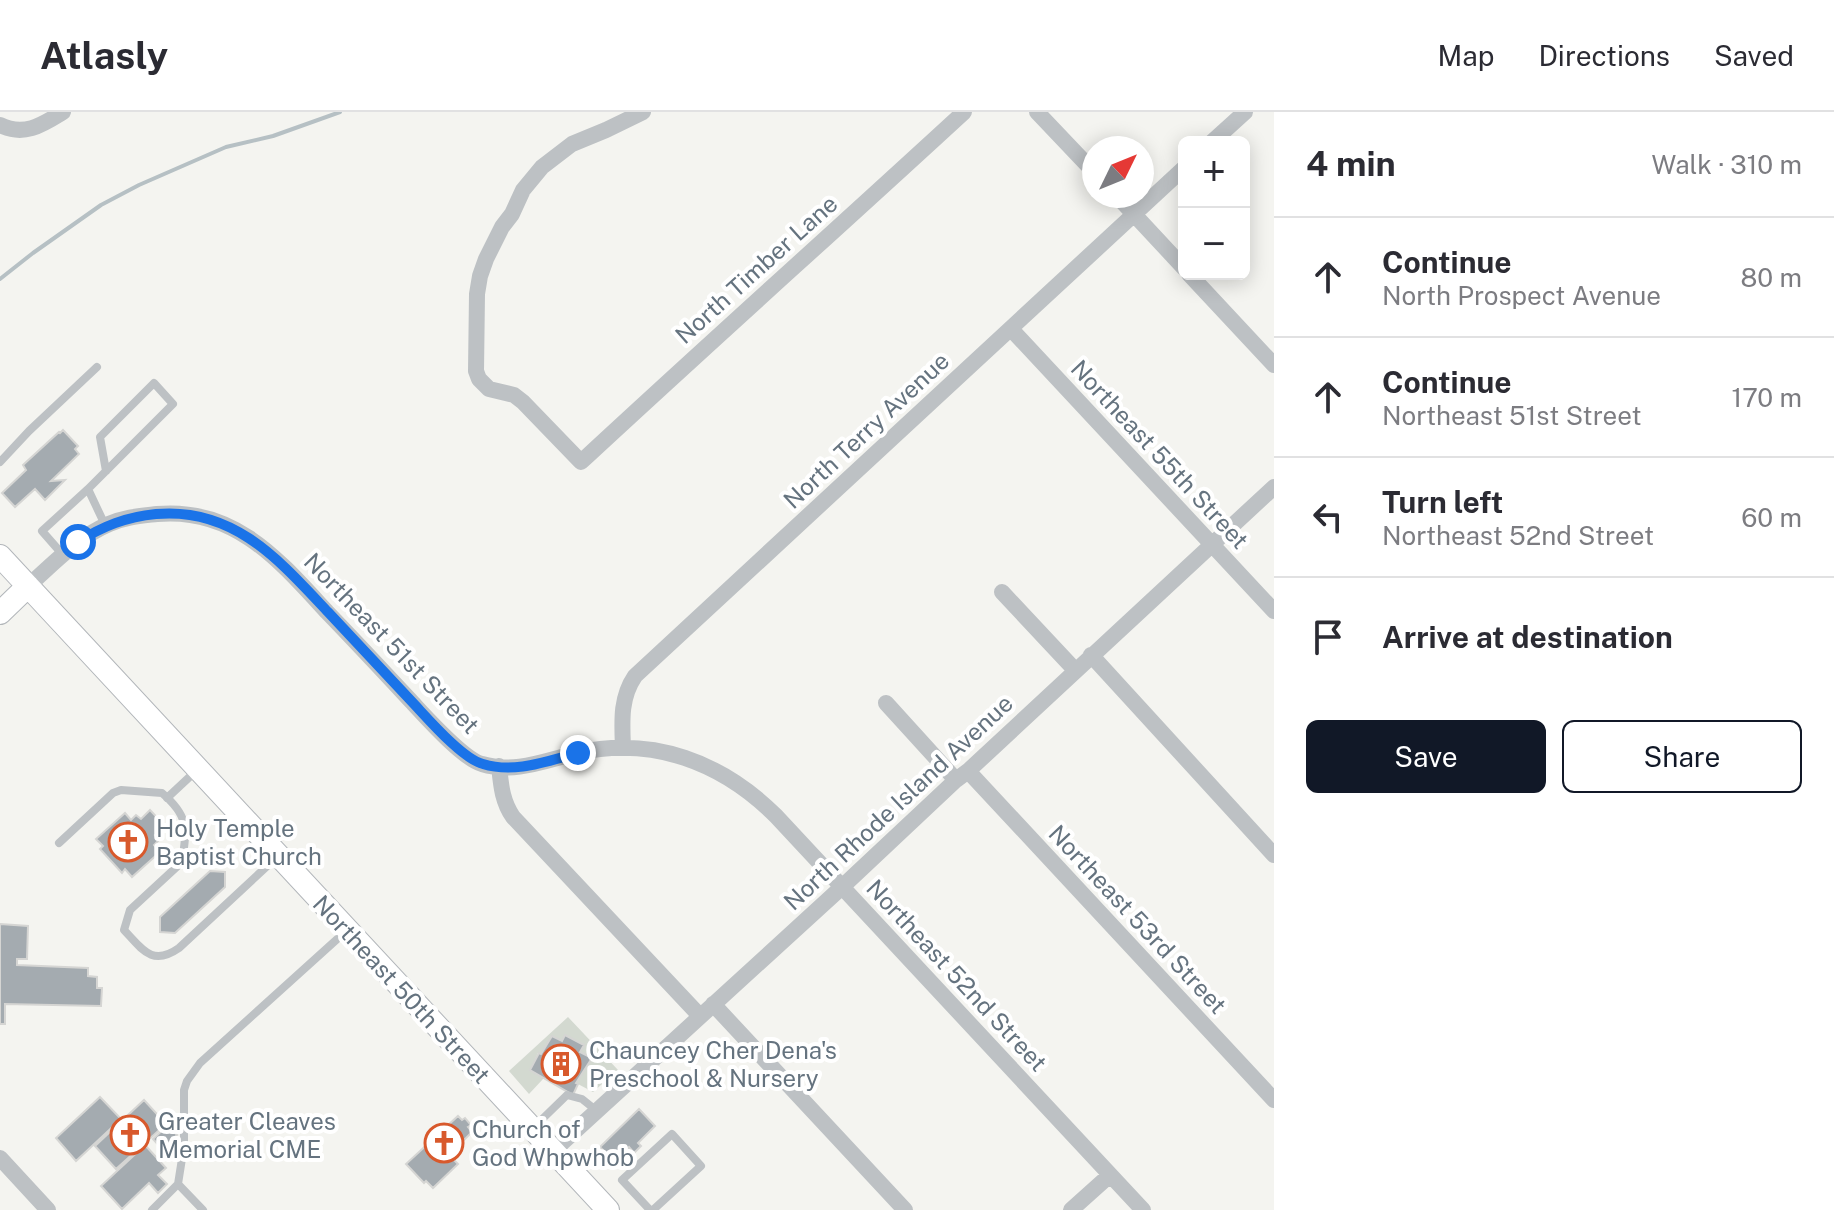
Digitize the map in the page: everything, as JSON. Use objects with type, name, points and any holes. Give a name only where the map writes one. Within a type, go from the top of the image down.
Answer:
[{"type":"street","points":[[0,125],[22,131],[32,129],[63,112]]},
{"type":"street","name":"North Timber Lane","points":[[643,112],[572,144],[542,167],[523,190],[512,214],[493,242],[480,276],[475,364],[479,379],[489,389],[514,395],[581,462],[964,112]]},
{"type":"street","points":[[1037,112],[1082,159]]},
{"type":"street","points":[[1219,136],[1245,112]]},
{"type":"street","name":"North Terry Avenue","points":[[623,748],[624,696],[635,676],[1178,174]]},
{"type":"street","points":[[1128,208],[1178,262]]},
{"type":"street","points":[[1195,280],[1274,365]]},
{"type":"street","name":"Northeast 55th Street","points":[[1011,329],[1274,611]]},
{"type":"street","name":"North Rhode Island Avenue","points":[[553,1151],[1274,487]]},
{"type":"street","name":"Northeast 51st Street","points":[[28,586],[78,542],[105,526],[130,517],[177,512],[223,524],[246,535],[279,560],[435,727],[471,758],[481,764],[499,766]]},
{"type":"street","name":"Northeast 50th Street","points":[[0,556],[608,1210]]},
{"type":"street","points":[[0,613],[28,586]]},
{"type":"street","points":[[1002,592],[1075,670]]},
{"type":"street","points":[[1091,655],[1274,855]]},
{"type":"street","name":"Northeast 53rd Street","points":[[886,703],[962,775],[1274,1100]]},
{"type":"street","name":"Northeast 52nd Street","points":[[499,766],[526,767],[578,753],[623,748],[674,754],[702,763],[743,786],[776,816],[1143,1210]]},
{"type":"street","points":[[499,766],[503,798],[513,817],[905,1210]]},
{"type":"street","points":[[0,1158],[48,1210]]},
{"type":"street","points":[[1071,1210],[1110,1175]]},
{"type":"lane","points":[[0,462],[97,367]]},
{"type":"lane","points":[[63,555],[42,531],[88,489],[106,471],[173,404],[154,383],[100,437],[106,471]]},
{"type":"lane","points":[[88,489],[105,526]]},
{"type":"lane","points":[[167,798],[198,770]]},
{"type":"lane","points":[[59,843],[117,791],[157,792],[167,798],[184,817],[182,862],[130,910],[124,930],[145,952],[163,956],[179,948],[278,856]]},
{"type":"lane","points":[[153,1209],[178,1184],[184,1146],[184,1090],[192,1073],[347,930]]},
{"type":"lane","points":[[532,1129],[567,1095],[582,1099],[597,1111]]},
{"type":"lane","points":[[672,1134],[701,1166],[652,1210],[622,1180],[672,1134]]},
{"type":"lane","points":[[178,1184],[203,1210]]},
{"type":"lane","points":[[187,1210],[195,1202]]},
{"type":"shaded area","points":[[568,1017],[618,1070],[593,1092],[576,1083],[592,1058],[580,1052],[584,1046],[565,1036],[562,1041],[552,1036],[541,1054],[538,1053],[530,1070],[543,1079],[529,1094],[509,1071]]},
{"type":"building","points":[[63,430],[78,446],[75,449],[79,454],[51,481],[65,480],[45,500],[35,489],[15,507],[2,493],[26,470],[23,465]]},
{"type":"building","name":"Holy Temple Baptist Church","points":[[150,810],[165,826],[155,835],[159,840],[154,845],[160,852],[132,877],[125,869],[122,873],[100,849],[103,846],[96,839],[125,813],[131,820],[136,815],[141,819]]},
{"type":"building","points":[[210,871],[225,872],[225,887],[175,933],[160,932],[160,917]]},
{"type":"building","points":[[0,924],[28,926],[27,959],[17,959],[17,965],[88,968],[88,976],[97,977],[97,988],[102,988],[101,1006],[5,1004],[5,1024],[0,1024]]},
{"type":"building","name":"Chauncey Cher Dena's Preschool & Nursery","points":[[565,1035],[584,1045],[580,1052],[592,1058],[576,1083],[573,1095],[530,1070],[552,1036],[562,1041]]},
{"type":"building","points":[[100,1097],[121,1119],[76,1161],[56,1138]]},
{"type":"building","name":"Greater Cleaves Memorial CME","points":[[144,1100],[166,1124],[116,1169],[95,1146]]},
{"type":"building","points":[[639,1109],[655,1126],[638,1143],[641,1146],[634,1153],[629,1147],[615,1163],[600,1147]]},
{"type":"building","name":"Church of God Whpwhob","points":[[458,1116],[462,1120],[465,1118],[472,1132],[449,1155],[458,1164],[433,1188],[406,1164]]},
{"type":"building","points":[[168,1125],[177,1135],[162,1149],[153,1139]]},
{"type":"building","points":[[145,1145],[166,1168],[158,1175],[167,1184],[158,1193],[149,1183],[122,1209],[101,1186]]},
{"type":"waterway","points":[[0,279],[101,205],[139,185],[226,147],[273,136],[340,112]]},
{"type":"place","name":"Holy Temple Baptist Church","points":[[128,842]]},
{"type":"place","name":"Chauncey Cher Dena's Preschool & Nursery","points":[[561,1064]]},
{"type":"place","name":"Greater Cleaves Memorial CME","points":[[130,1135]]},
{"type":"place","name":"Church of God Whpwhob","points":[[444,1143]]},
{"type":"route","points":[[78,542],[105,526],[130,517],[177,512],[223,524],[246,535],[279,560],[435,727],[471,758],[481,764],[526,767],[578,753]]}]
